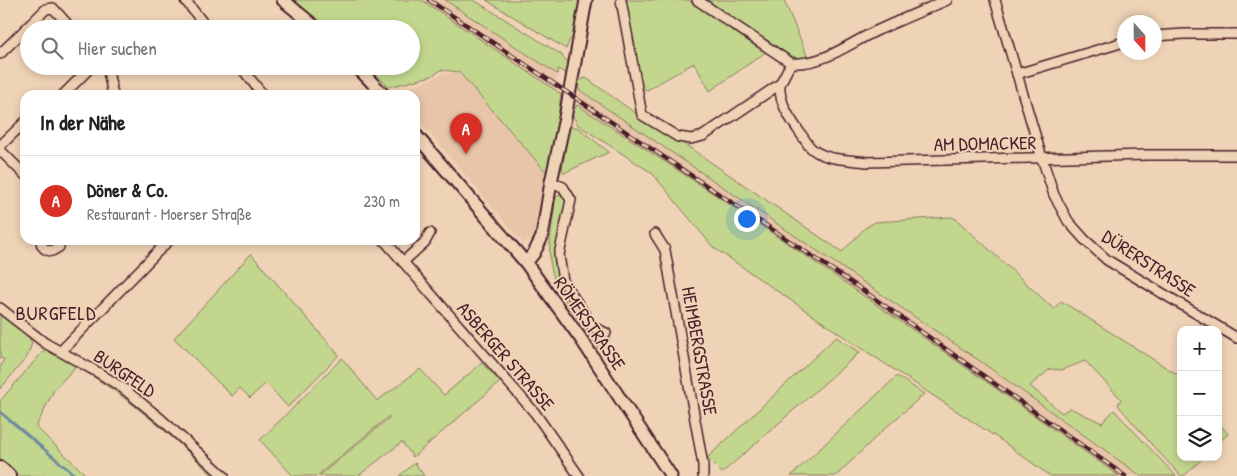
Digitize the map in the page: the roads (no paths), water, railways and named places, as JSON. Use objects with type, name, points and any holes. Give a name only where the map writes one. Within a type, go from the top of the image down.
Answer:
[{"type":"highway","points":[[0,470],[8,476]]},
{"type":"street","points":[[185,0],[201,20]]},
{"type":"street","points":[[282,0],[307,20]]},
{"type":"street","points":[[526,262],[534,253],[542,238],[586,0]]},
{"type":"street","points":[[621,0],[642,115],[678,137],[691,139],[703,136],[780,84],[791,63]]},
{"type":"street","points":[[698,0],[791,63],[823,59],[876,31],[947,0]]},
{"type":"street","name":"DÜRERSTRASSE","points":[[995,0],[1042,158],[1054,195],[1063,212],[1084,239],[1107,260],[1236,336]]},
{"type":"street","points":[[35,20],[46,9],[53,8],[64,20]]},
{"type":"street","points":[[0,54],[20,34]]},
{"type":"street","points":[[1162,35],[1237,34]]},
{"type":"street","points":[[1017,74],[1117,44]]},
{"type":"street","points":[[68,90],[83,75]]},
{"type":"street","points":[[109,75],[112,90]]},
{"type":"street","points":[[247,75],[259,90]]},
{"type":"street","points":[[365,75],[379,90]]},
{"type":"street","name":"AM DOMACKER","points":[[780,84],[779,93],[782,103],[809,146],[814,152],[824,156],[867,162],[1148,155],[1237,155]]},
{"type":"street","points":[[0,146],[20,127]]},
{"type":"street","name":"RÖMERSTRASSE","points":[[420,140],[526,262],[581,338],[671,476]]},
{"type":"street","points":[[0,150],[20,171]]},
{"type":"street","name":"RÖMERSTRASSE","points":[[551,182],[563,186],[571,200],[559,255],[563,281],[593,327],[606,333]]},
{"type":"street","points":[[403,262],[426,242],[430,233]]},
{"type":"street","name":"HEIMBERGSTRASSE","points":[[655,234],[665,250],[703,464],[703,476]]},
{"type":"street","points":[[42,245],[44,249],[52,251],[59,245]]},
{"type":"street","points":[[61,351],[164,245]]},
{"type":"street","name":"ASBERGER STRASSE","points":[[388,245],[535,413],[578,476]]},
{"type":"street","name":"BURGFELD","points":[[0,308],[45,343],[124,389],[161,418],[224,476]]},
{"type":"waterway","points":[[0,412],[76,476]]},
{"type":"railway","points":[[429,0],[864,291],[1125,476]]},
{"type":"place","name":"Döner & Co.","points":[[466,154]]},
{"type":"district","name":"BURGFELD","points":[[56,313]]}]
